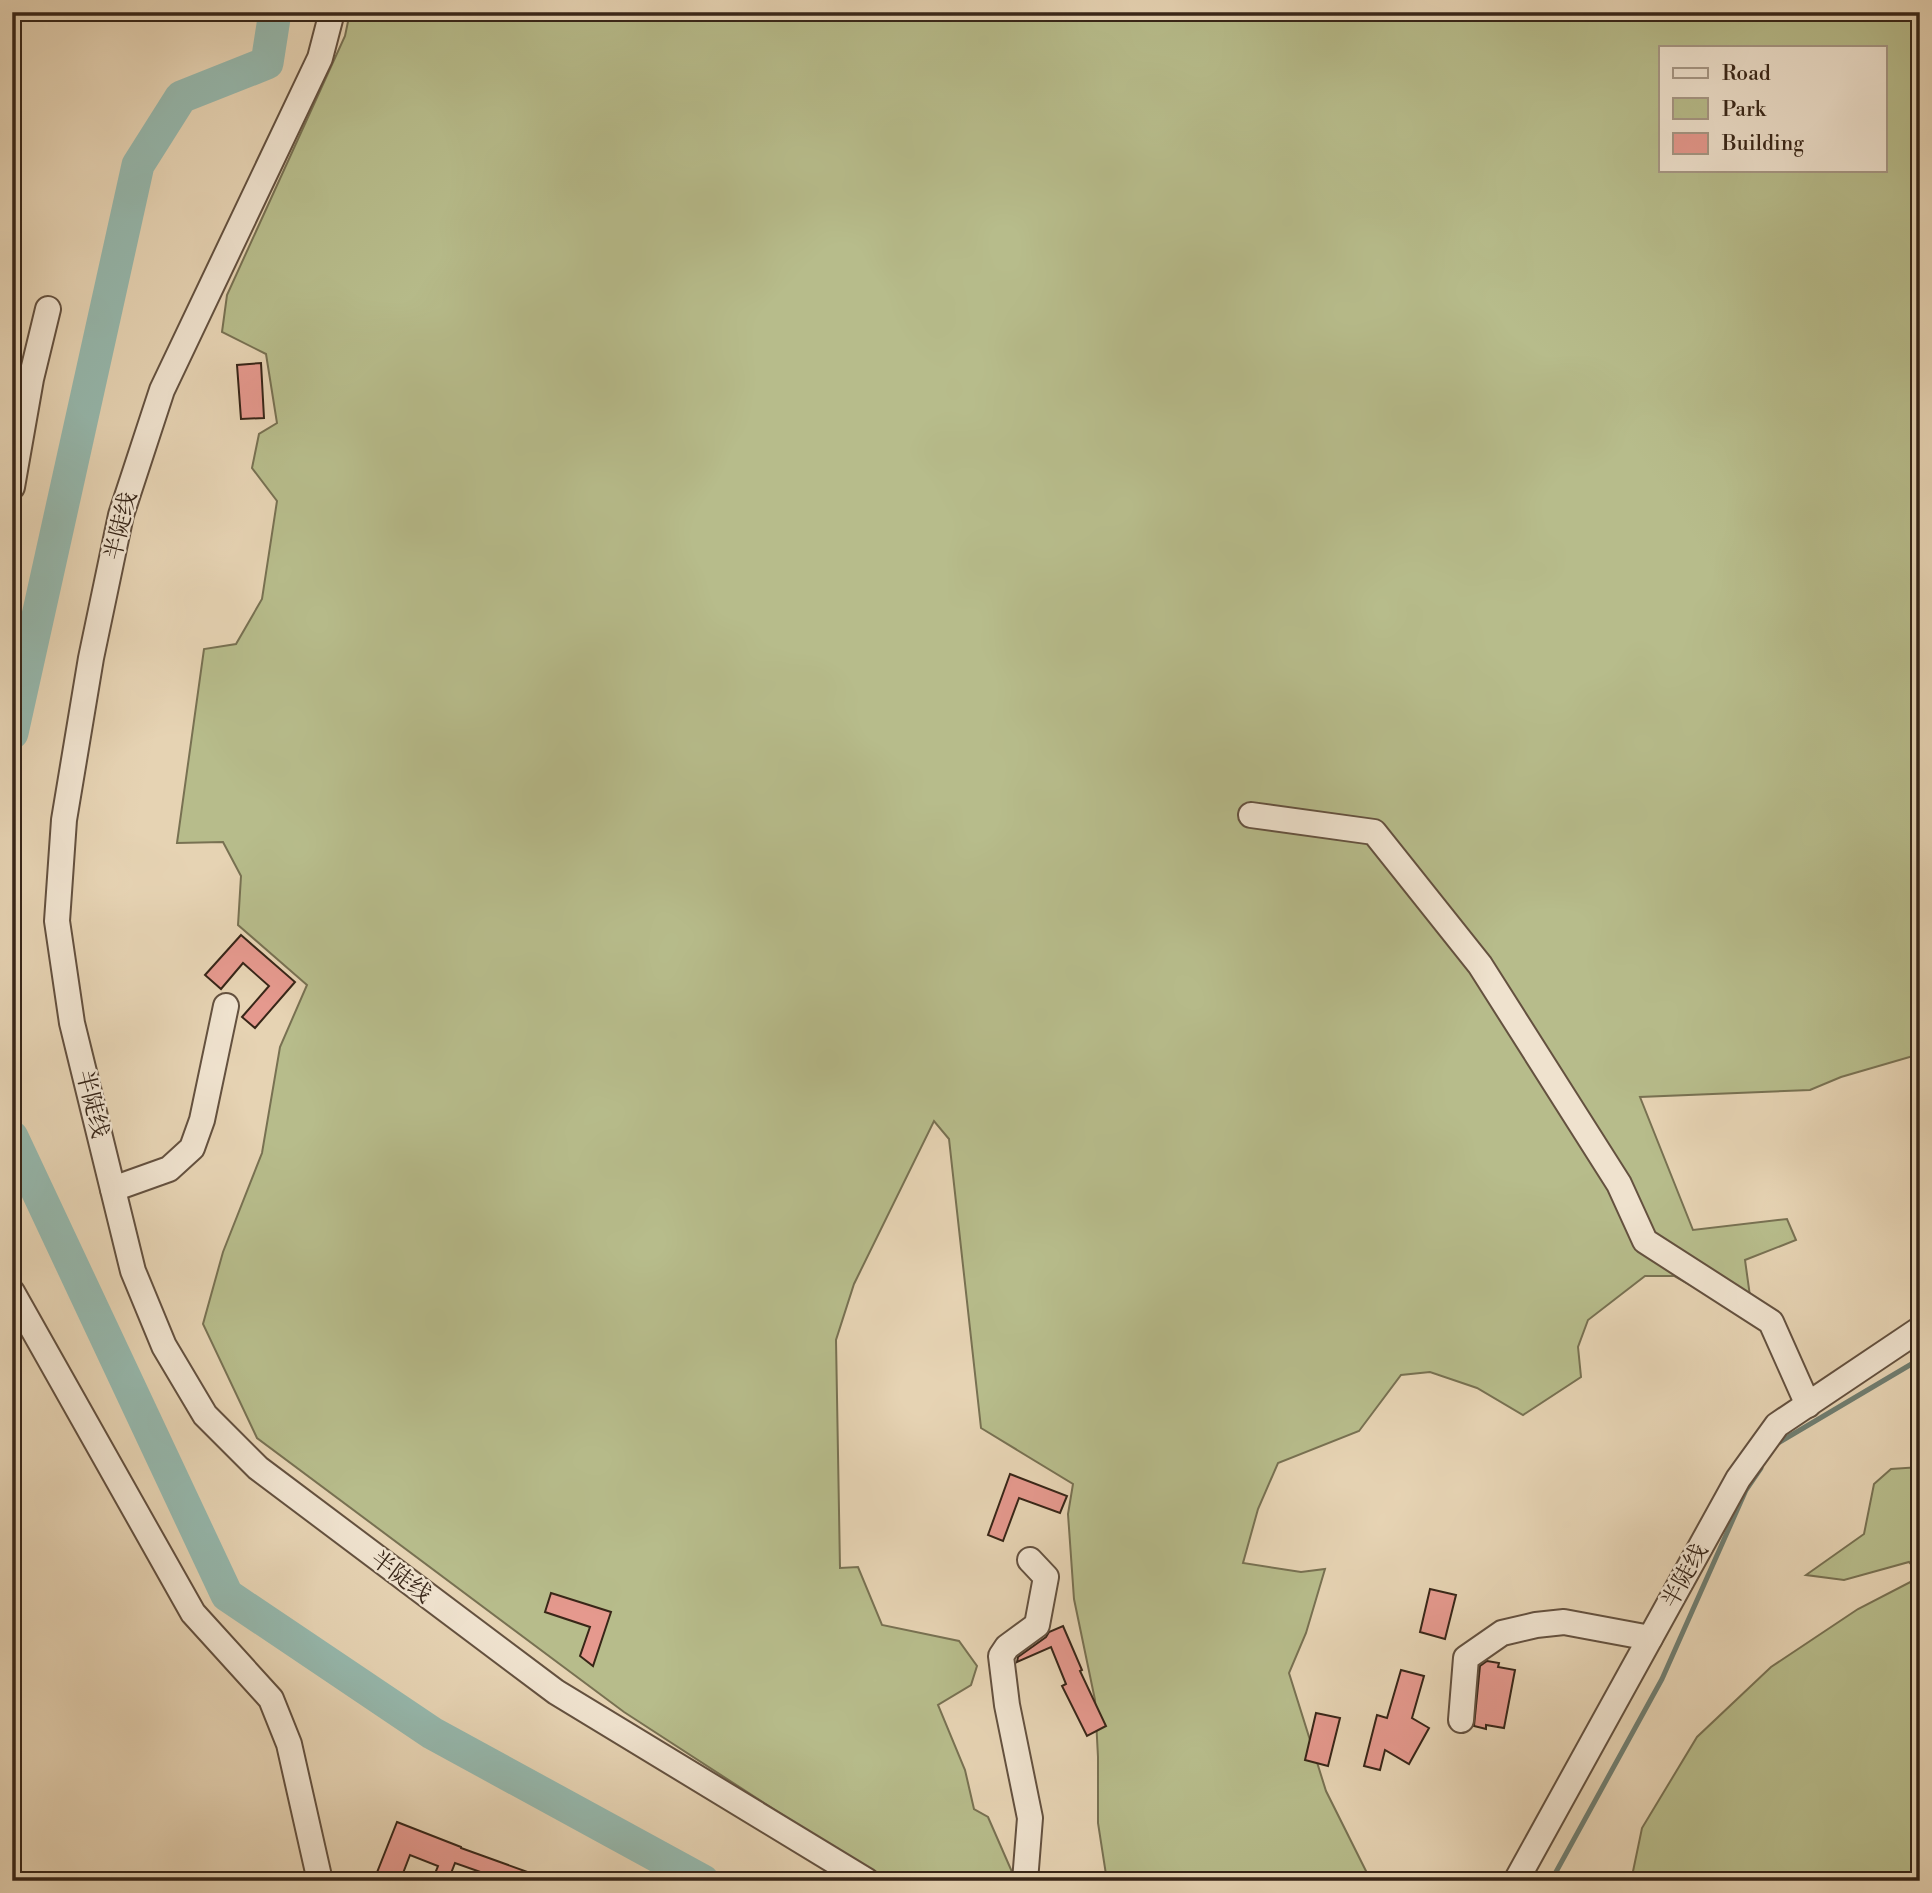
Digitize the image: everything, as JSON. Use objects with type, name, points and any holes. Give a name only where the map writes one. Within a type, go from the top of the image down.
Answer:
[{"type":"street","name":"半陡线","points":[[332,12],[320,58],[163,390],[121,515],[91,658],[64,820],[57,921],[72,1023],[133,1270],[164,1346],[205,1415],[258,1468],[556,1692],[867,1881]]},
{"type":"street","points":[[12,486],[31,379],[48,309]]},
{"type":"street","points":[[1251,814],[1374,832],[1480,965],[1619,1184],[1646,1241],[1771,1322],[1808,1405]]},
{"type":"street","points":[[113,1189],[169,1169],[192,1148],[202,1120],[226,1006]]},
{"type":"street","points":[[12,1292],[193,1613],[271,1699],[289,1744],[320,1881]]},
{"type":"street","name":"半陡线","points":[[1516,1881],[1738,1479],[1777,1426],[1920,1329]]},
{"type":"street","points":[[1025,1881],[1030,1818],[1007,1705],[1001,1657],[1007,1647],[1037,1625],[1045,1577],[1030,1560]]},
{"type":"street","points":[[1461,1720],[1466,1658],[1503,1633],[1564,1622],[1650,1637]]},
{"type":"green space","points":[[350,12],[1920,12],[1920,1054],[1841,1077],[1810,1090],[1640,1097],[1693,1230],[1787,1219],[1796,1240],[1745,1260],[1750,1296],[1699,1290],[1674,1276],[1645,1276],[1588,1320],[1578,1347],[1581,1377],[1523,1415],[1477,1388],[1430,1372],[1401,1375],[1359,1431],[1278,1463],[1258,1509],[1243,1563],[1301,1572],[1325,1569],[1306,1633],[1289,1673],[1326,1791],[1371,1881],[1107,1881],[1098,1823],[1095,1700],[1074,1599],[1068,1514],[1073,1484],[981,1428],[949,1139],[934,1121],[854,1284],[836,1340],[840,1568],[858,1567],[882,1625],[959,1641],[977,1666],[971,1685],[938,1705],[965,1770],[974,1809],[988,1817],[1016,1881],[884,1881],[624,1712],[257,1438],[203,1324],[223,1252],[262,1153],[280,1047],[307,985],[238,925],[241,876],[223,842],[177,843],[204,649],[236,644],[262,599],[277,501],[252,468],[259,434],[277,423],[266,354],[222,332],[227,295],[345,36]]},
{"type":"green space","points":[[1920,1467],[1920,1574],[1909,1562],[1844,1580],[1806,1575],[1864,1534],[1874,1484],[1891,1469]]},
{"type":"green space","points":[[1920,1577],[1920,1881],[1631,1881],[1642,1828],[1697,1737],[1771,1667],[1858,1609]]},
{"type":"building","points":[[261,363],[264,418],[241,419],[237,365]]},
{"type":"building","points":[[241,935],[295,982],[255,1028],[242,1017],[269,986],[243,963],[221,989],[205,975]]},
{"type":"building","points":[[1010,1474],[1067,1496],[1060,1513],[1019,1498],[1003,1541],[988,1535]]},
{"type":"building","points":[[1430,1589],[1456,1595],[1445,1639],[1420,1632]]},
{"type":"building","points":[[551,1593],[611,1612],[593,1666],[580,1656],[590,1627],[545,1612]]},
{"type":"building","points":[[1063,1626],[1082,1670],[1080,1671],[1106,1726],[1087,1736],[1062,1686],[1066,1684],[1051,1647],[1017,1662],[1018,1657],[1049,1632]]},
{"type":"building","points":[[1487,1661],[1499,1663],[1498,1667],[1515,1670],[1504,1728],[1486,1725],[1486,1729],[1474,1726],[1480,1666]]},
{"type":"building","points":[[1401,1670],[1424,1676],[1412,1718],[1429,1728],[1409,1764],[1385,1750],[1380,1770],[1364,1766],[1377,1715],[1387,1718]]},
{"type":"building","points":[[1316,1713],[1340,1718],[1328,1766],[1305,1760]]},
{"type":"building","points":[[397,1822],[547,1881],[506,1881],[455,1863],[448,1881],[432,1881],[438,1866],[410,1855],[400,1881],[391,1881],[376,1875]]},
{"type":"waterway","points":[[12,733],[138,165],[181,97],[267,63],[275,12]]},
{"type":"waterway","points":[[12,1137],[227,1595],[432,1733],[703,1881]]},
{"type":"waterway","points":[[1778,1443],[1920,1359]]},
{"type":"waterway","points":[[1551,1881],[1662,1679],[1746,1490],[1761,1468]]}]
